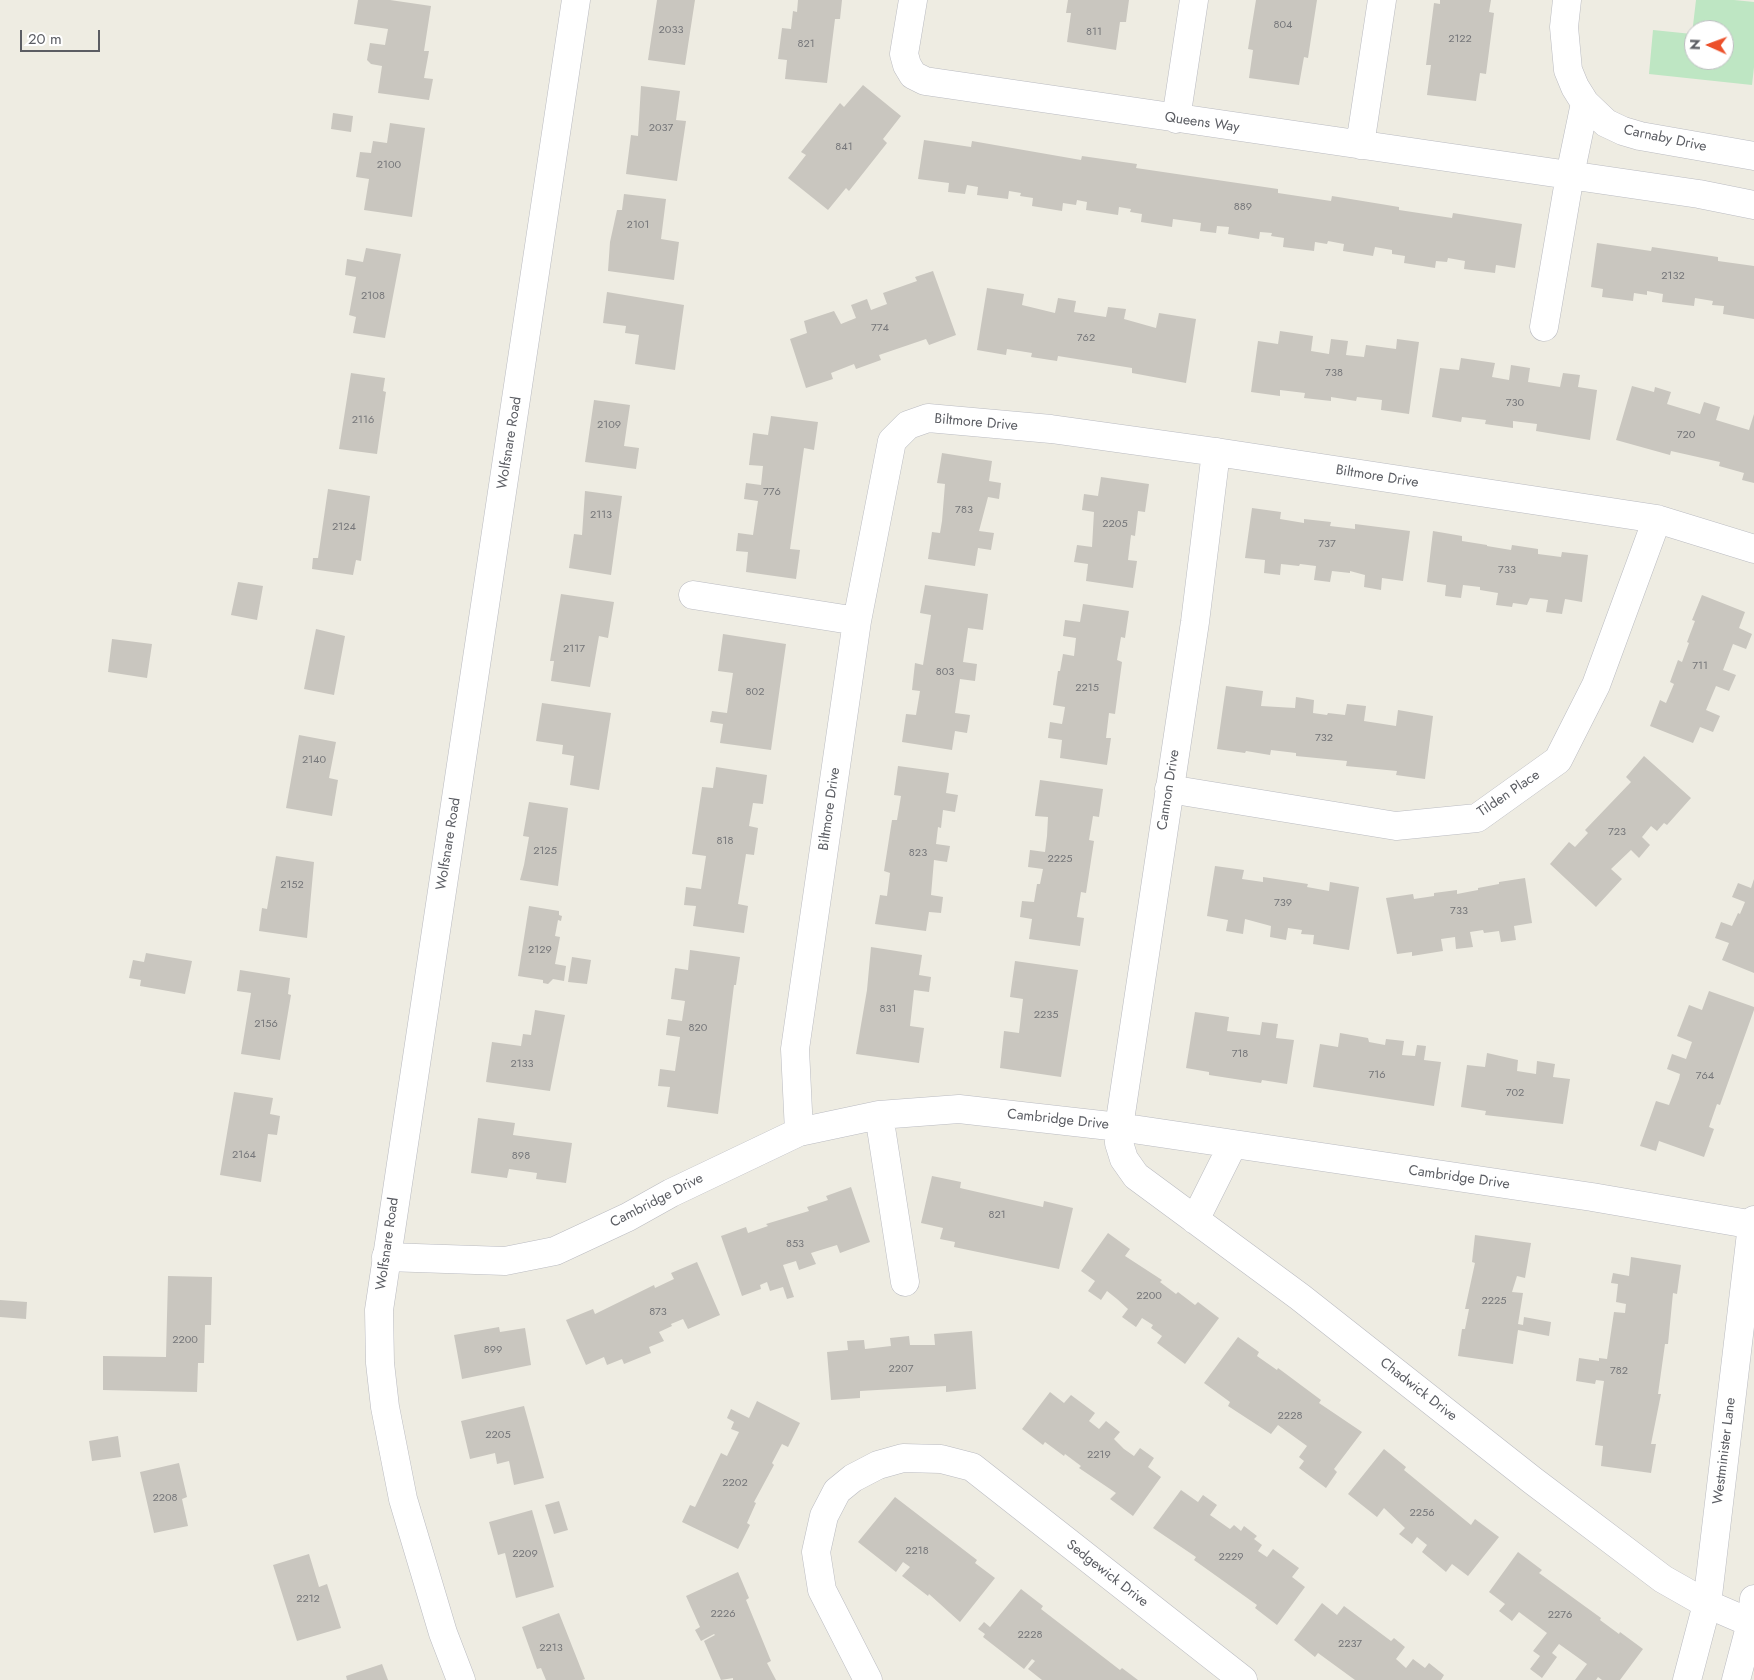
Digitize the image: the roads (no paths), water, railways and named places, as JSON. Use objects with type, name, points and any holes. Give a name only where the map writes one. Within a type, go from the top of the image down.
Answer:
[{"type":"street","name":"Wolfsnare Road","points":[[461,1680],[443,1633],[403,1499],[385,1407],[380,1363],[379,1310],[576,0]]},
{"type":"street","name":"Queens Way","points":[[913,0],[904,54],[907,65],[913,74],[925,81],[1699,194],[1754,205]]},
{"type":"street","points":[[1176,119],[1194,0]]},
{"type":"street","points":[[1360,145],[1382,0]]},
{"type":"street","name":"Carnaby Drive","points":[[1568,0],[1564,27],[1568,70],[1575,87],[1586,103],[1606,123],[1623,131],[1754,156]]},
{"type":"street","points":[[1544,327],[1570,175],[1586,103]]},
{"type":"street","name":"Biltmore Drive","points":[[799,1132],[796,1050],[857,621],[892,441],[908,426],[928,418],[1051,429],[1216,452],[1657,519],[1754,549]]},
{"type":"street","name":"Cannon Drive","points":[[1119,1126],[1195,622],[1216,452]]},
{"type":"street","name":"Tilden Place","points":[[1169,789],[1396,826],[1477,818],[1558,760],[1596,684],[1657,519]]},
{"type":"street","points":[[693,595],[857,621]]},
{"type":"street","name":"Cambridge Drive","points":[[386,1257],[505,1261],[555,1251],[799,1132],[879,1115],[959,1109],[1119,1126],[1592,1197],[1753,1224]]},
{"type":"street","points":[[879,1115],[905,1282]]},
{"type":"street","name":"Chadwick Drive","points":[[1119,1126],[1119,1143],[1124,1159],[1136,1176],[1300,1297],[1540,1486],[1663,1579],[1707,1604],[1753,1611]]},
{"type":"street","points":[[1195,1220],[1233,1144]]},
{"type":"street","name":"Westminister Lane","points":[[1686,1680],[1707,1604],[1753,1224]]},
{"type":"street","name":"Sedgewick Drive","points":[[868,1680],[822,1590],[816,1552],[824,1516],[837,1491],[852,1478],[878,1465],[904,1458],[941,1459],[972,1468],[1243,1680]]},
{"type":"street","points":[[1736,1680],[1753,1611]]}]
